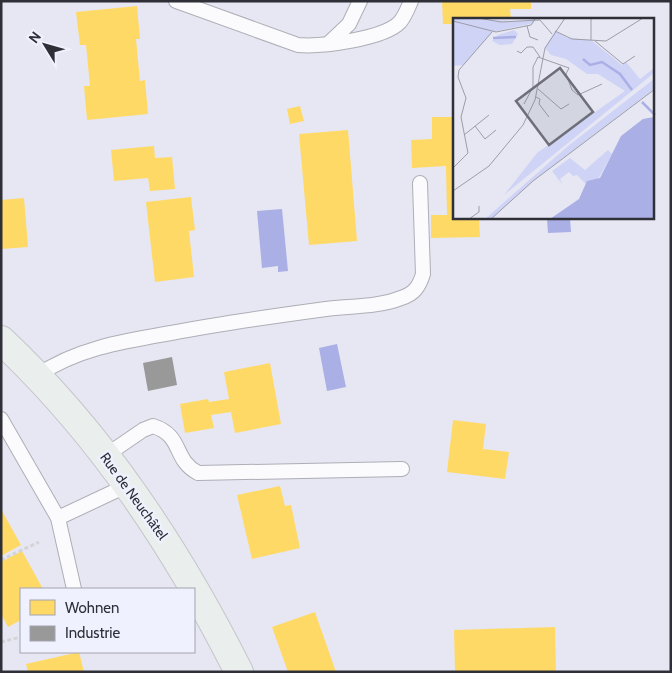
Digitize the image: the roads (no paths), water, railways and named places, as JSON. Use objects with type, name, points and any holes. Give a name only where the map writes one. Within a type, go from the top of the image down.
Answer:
[{"type":"main road","name":"Rue de Neuchâtel","points":[[1,340],[38,375],[128,485],[195,588]]},
{"type":"main road","name":"Rue de Neuchâtel","points":[[195,588],[239,672]]},
{"type":"lane","points":[[176,1],[298,45],[313,46],[372,35],[387,29],[399,22],[411,1]]},
{"type":"lane","points":[[329,44],[349,24],[360,1]]},
{"type":"lane","points":[[38,375],[70,357],[112,343],[230,322],[386,301],[412,294],[420,285],[423,274],[420,183]]},
{"type":"lane","points":[[1,419],[60,524],[74,588]]},
{"type":"lane","points":[[105,456],[143,430],[153,426],[172,436],[184,464],[198,473],[402,469]]},
{"type":"lane","points":[[60,524],[128,485]]},
{"type":"water","points":[[282,209],[288,271],[278,272],[278,266],[262,268],[257,211]]},
{"type":"water","points":[[547,219],[570,219],[571,232],[548,233]]},
{"type":"water","points":[[337,344],[346,387],[327,391],[319,348]]}]
